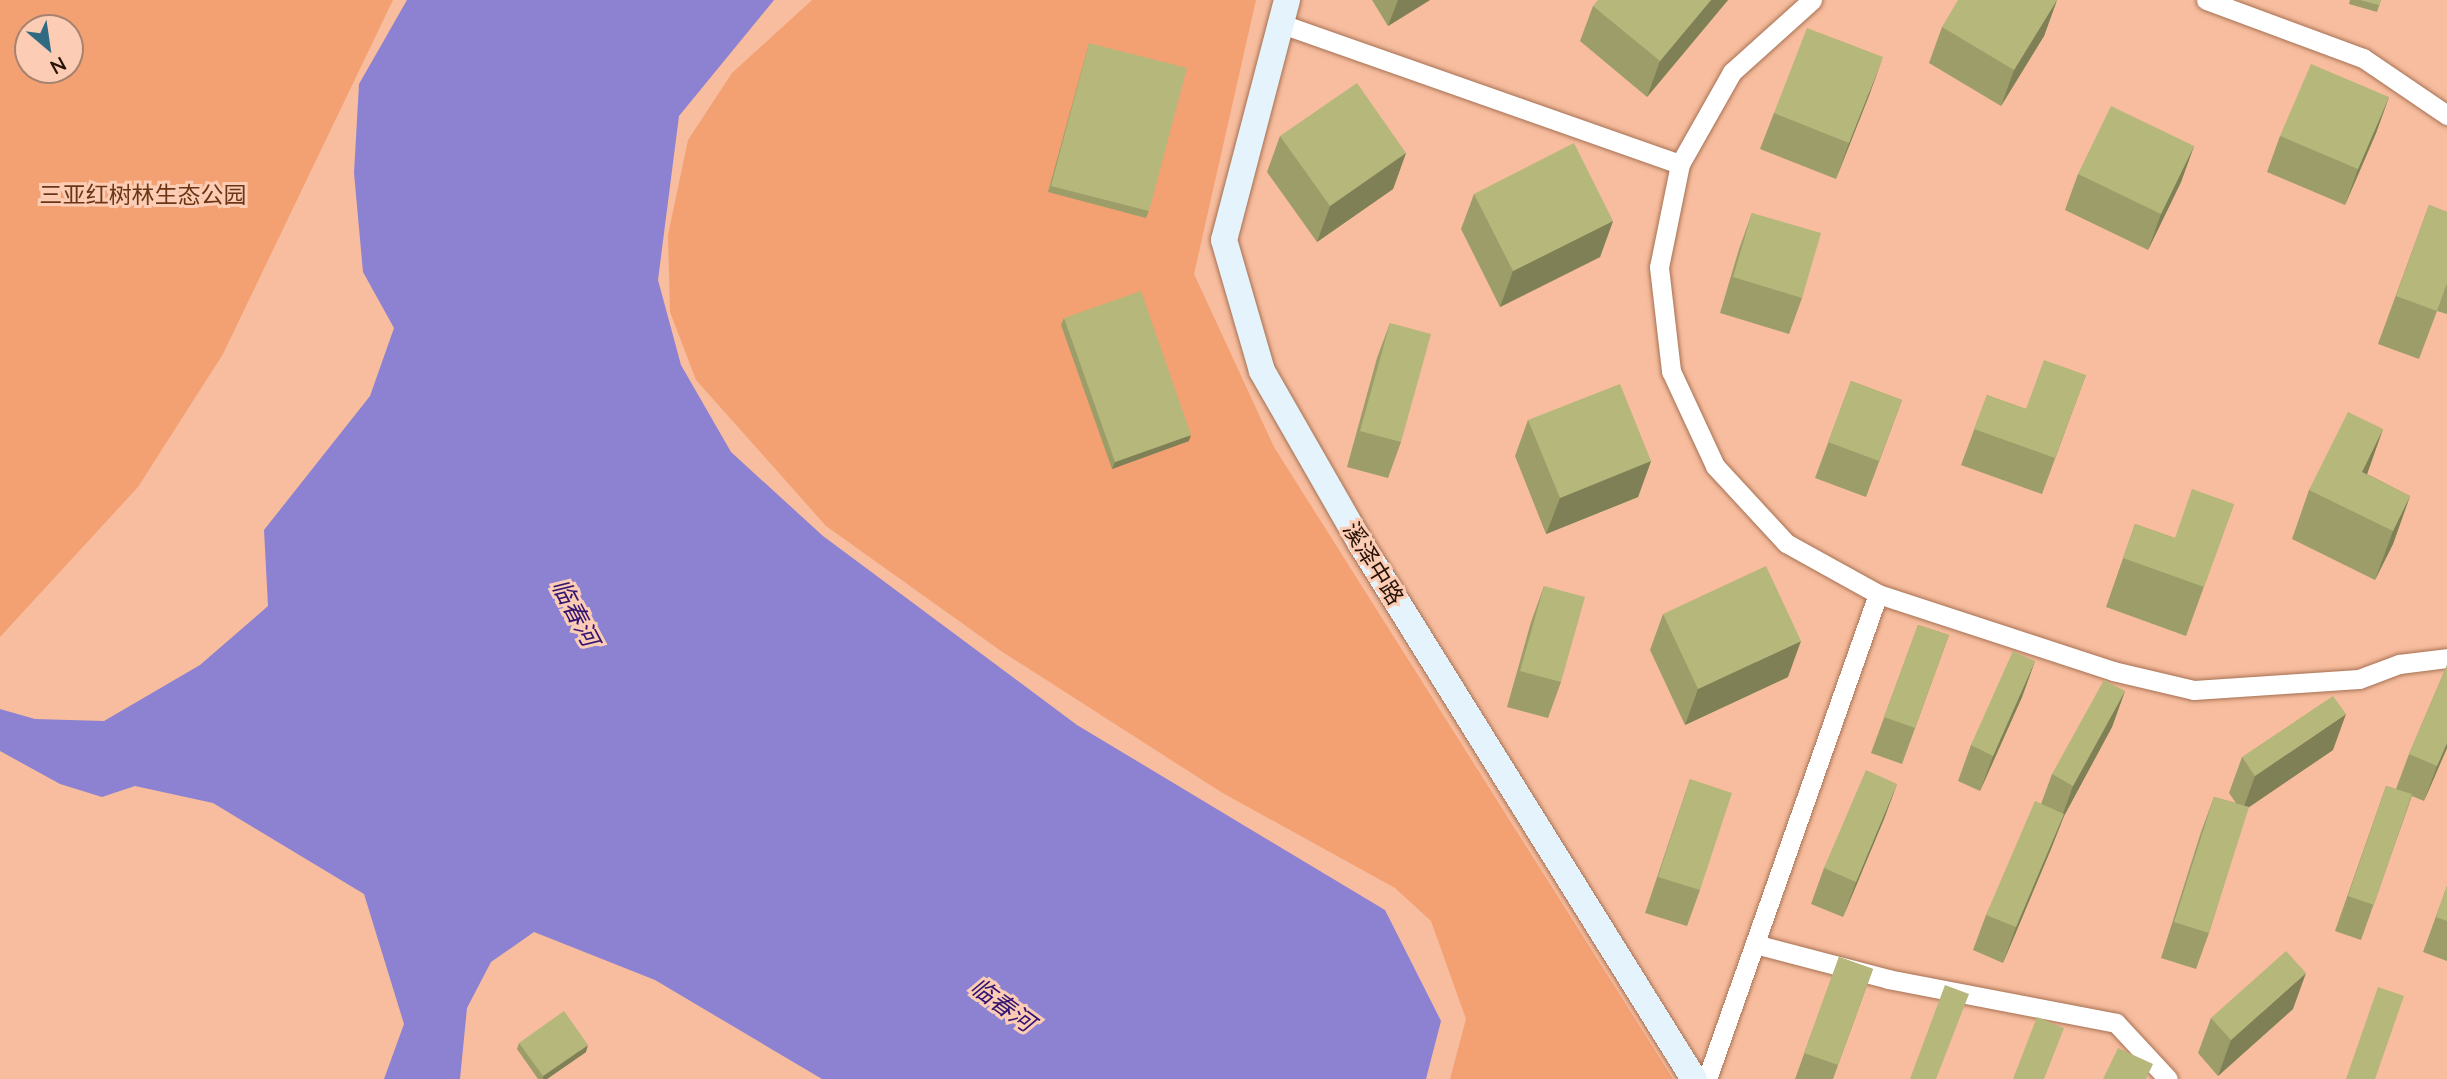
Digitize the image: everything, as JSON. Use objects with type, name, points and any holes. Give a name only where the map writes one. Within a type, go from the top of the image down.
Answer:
[{"type":"street","points":[[1812,0],[1732,72],[1680,164],[1659,267],[1671,371],[1715,466],[1786,543],[1878,594],[2113,671],[2194,690],[2359,679],[2399,664],[2447,658]]},
{"type":"street","points":[[2206,0],[2363,58],[2447,115]]},
{"type":"street","points":[[1283,11],[1680,164]]},
{"type":"street","name":"溪泽中路","points":[[1283,11],[1224,240],[1262,371],[1361,544],[1694,1079]]},
{"type":"street","points":[[1707,1079],[1878,594]]},
{"type":"street","points":[[1755,944],[1888,979],[2116,1023],[2168,1079]]},
{"type":"green space","name":"三亚红树林生态公园","points":[[0,0],[393,0],[223,354],[138,487],[0,637]]},
{"type":"green space","points":[[812,0],[1256,0],[1194,274],[1274,447],[1673,1079],[1450,1079],[1466,1019],[1431,921],[1395,888],[1221,792],[1001,651],[826,526],[696,380],[670,312],[668,235],[688,140],[732,73]]},
{"type":"water","name":"临春河","points":[[407,0],[774,0],[679,116],[658,280],[681,365],[731,452],[823,536],[1077,725],[1385,910],[1441,1021],[1426,1079],[822,1079],[655,980],[534,932],[491,962],[467,1008],[460,1079],[384,1079],[404,1024],[364,894],[213,803],[135,786],[102,797],[60,784],[0,751],[0,709],[35,719],[104,721],[200,665],[268,606],[264,530],[370,396],[394,328],[363,272],[354,173],[359,84]]},
{"type":"building","points":[[1598,0],[1711,0],[1660,61],[1593,6]]},
{"type":"building","points":[[1958,0],[2057,0],[2014,70],[1942,27]]},
{"type":"building","points":[[2360,0],[2381,0],[2379,5]]},
{"type":"building","points":[[1807,28],[1883,57],[1849,143],[1774,113]]},
{"type":"building","points":[[1089,43],[1187,68],[1149,211],[1051,186]]},
{"type":"building","points":[[2311,64],[2389,97],[2358,169],[2280,136]]},
{"type":"building","points":[[1357,83],[1406,153],[1330,206],[1280,136]]},
{"type":"building","points":[[2111,106],[2194,146],[2161,214],[2078,174]]},
{"type":"building","points":[[1574,143],[1613,221],[1513,271],[1474,194]]},
{"type":"building","points":[[2429,205],[2447,212],[2447,283],[2437,311],[2396,296]]},
{"type":"building","points":[[1752,213],[1821,233],[1802,298],[1733,277]]},
{"type":"building","points":[[1141,291],[1191,435],[1115,462],[1064,318]]},
{"type":"building","points":[[1390,323],[1431,334],[1401,442],[1360,431]]},
{"type":"building","points":[[2044,360],[2086,375],[2055,458],[1974,429],[1987,395],[2026,409]]},
{"type":"building","points":[[1851,381],[1902,400],[1879,461],[1828,442]]},
{"type":"building","points":[[1620,384],[1651,461],[1560,498],[1528,420]]},
{"type":"building","points":[[2348,412],[2383,429],[2362,472],[2410,496],[2393,531],[2309,490]]},
{"type":"building","points":[[2192,489],[2234,504],[2204,587],[2123,558],[2135,524],[2175,538]]},
{"type":"building","points":[[1766,566],[1801,641],[1698,689],[1663,614]]},
{"type":"building","points":[[1544,586],[1585,597],[1561,682],[1520,671]]},
{"type":"building","points":[[1918,625],[1949,635],[1915,728],[1884,717]]},
{"type":"building","points":[[2013,651],[2035,661],[1993,756],[1971,745]]},
{"type":"building","points":[[2447,665],[2447,743],[2437,766],[2409,754]]},
{"type":"building","points":[[2104,680],[2125,691],[2073,786],[2052,774]]},
{"type":"building","points":[[2333,696],[2346,714],[2255,776],[2242,757]]},
{"type":"building","points":[[1866,770],[1897,784],[1856,882],[1824,868]]},
{"type":"building","points":[[1690,779],[1732,793],[1700,890],[1658,877]]},
{"type":"building","points":[[2386,786],[2412,794],[2374,905],[2348,896]]},
{"type":"building","points":[[2214,797],[2249,807],[2209,933],[2174,922]]},
{"type":"building","points":[[2035,801],[2064,814],[2016,927],[1986,915]]},
{"type":"building","points":[[2447,886],[2447,921],[2436,917]]},
{"type":"building","points":[[2286,951],[2306,973],[2231,1040],[2211,1018]]},
{"type":"building","points":[[1839,957],[1873,969],[1838,1065],[1804,1053]]},
{"type":"building","points":[[1945,985],[1969,994],[1936,1079],[1910,1079]]},
{"type":"building","points":[[2378,987],[2404,996],[2375,1079],[2346,1079]]},
{"type":"building","points":[[564,1011],[588,1045],[543,1076],[519,1043]]},
{"type":"building","points":[[2037,1017],[2064,1028],[2044,1079],[2013,1079]]},
{"type":"building","points":[[2118,1048],[2153,1064],[2146,1079],[2103,1079]]}]
